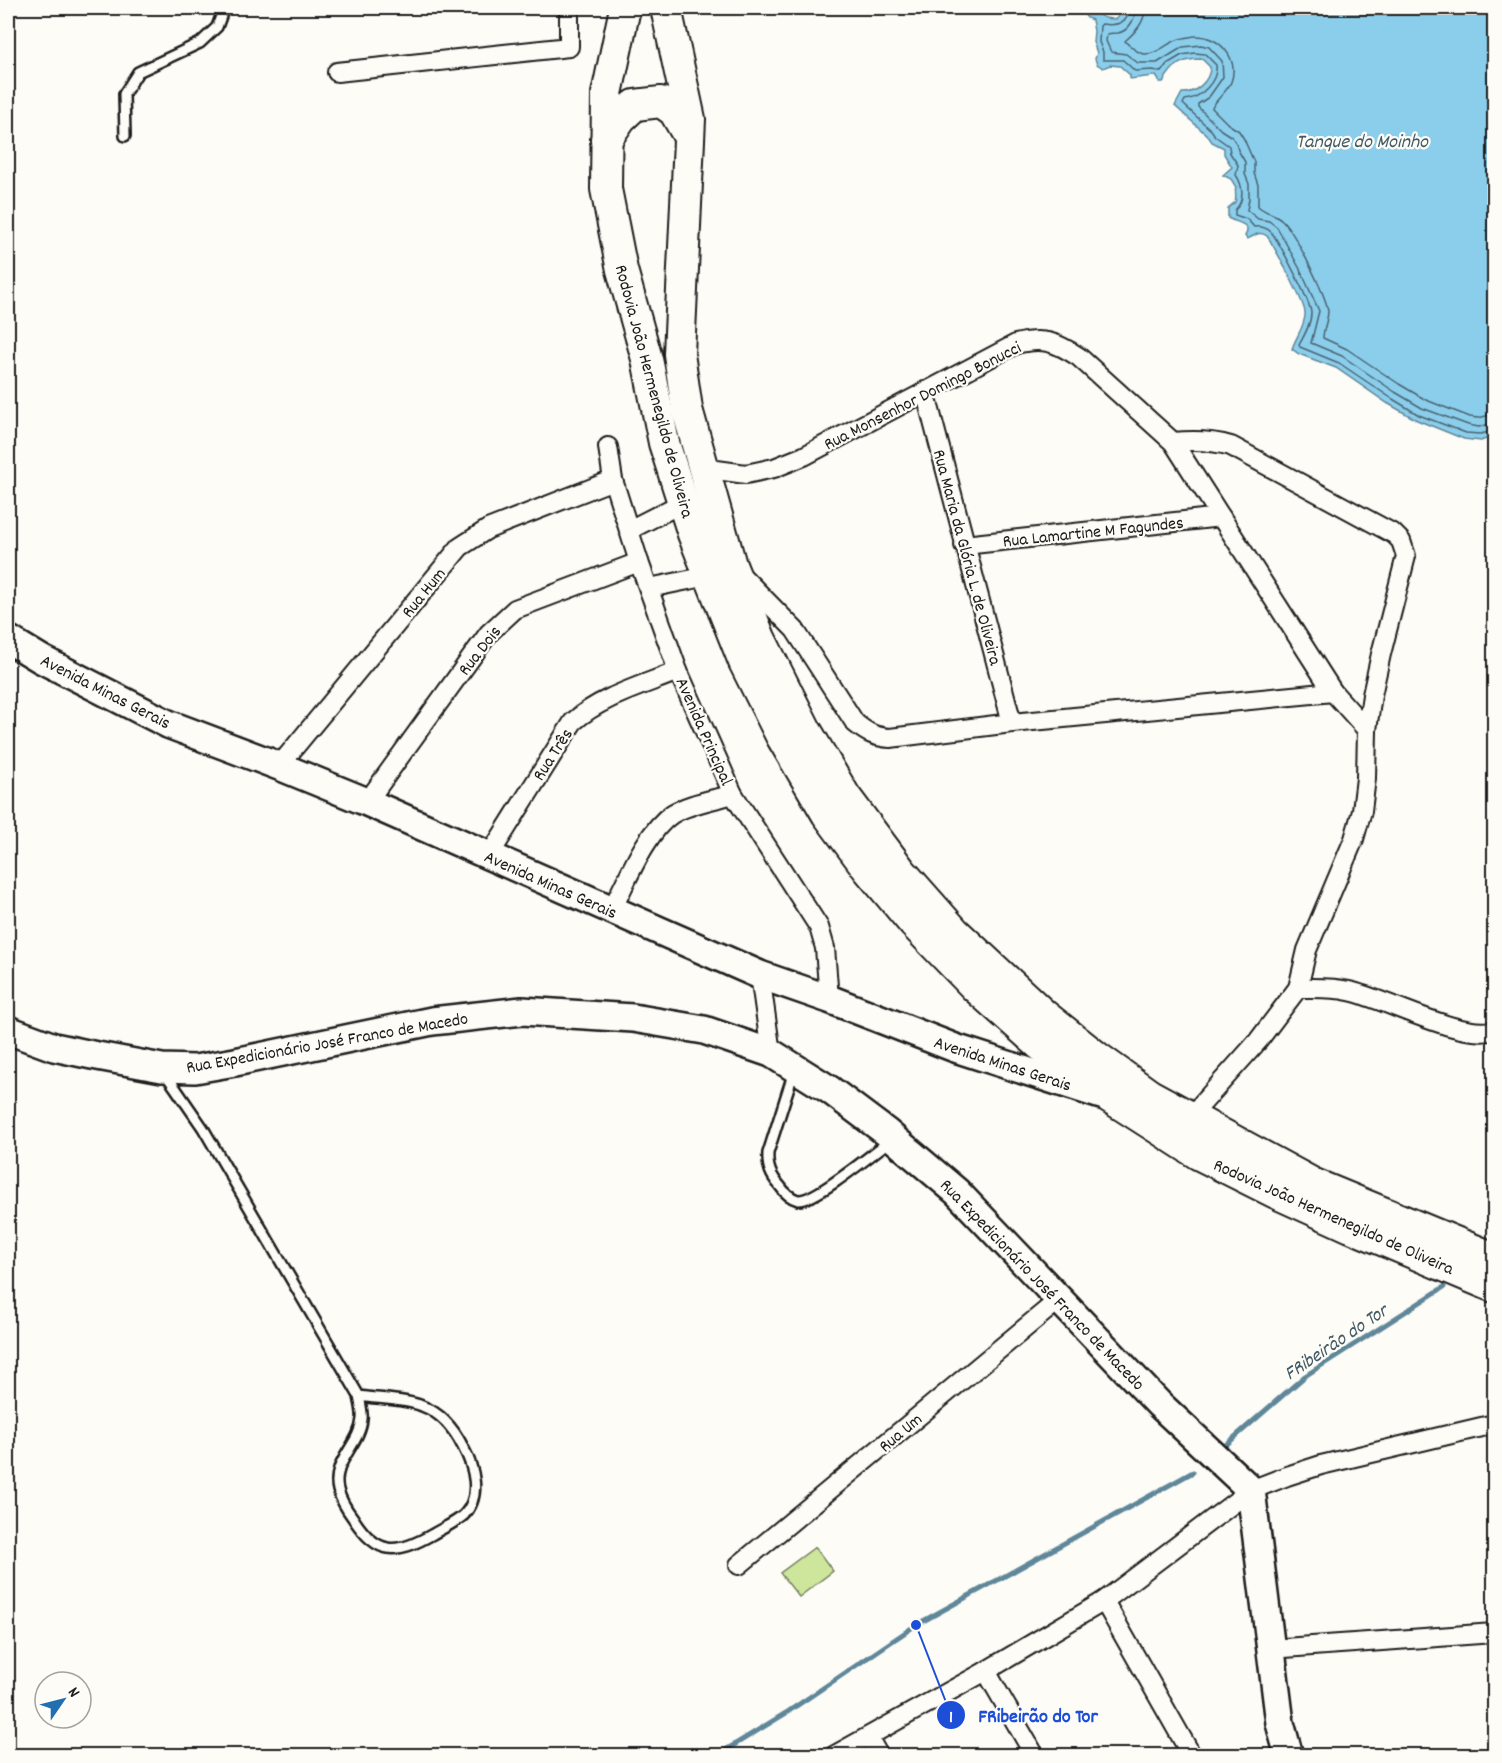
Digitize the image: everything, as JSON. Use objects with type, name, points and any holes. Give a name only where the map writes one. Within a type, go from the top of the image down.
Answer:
[{"type":"main road","name":"Rodovia João Hermenegildo de Oliveira","points":[[625,8],[607,94],[606,189],[620,258],[647,359],[664,443],[682,503],[760,638],[806,729],[845,796],[901,871],[955,932],[1043,1014],[1141,1089],[1312,1182],[1494,1258]]},
{"type":"main road","name":"Rodovia João Hermenegildo de Oliveira","points":[[666,8],[690,119],[679,354],[687,409],[702,468],[720,571],[744,662],[781,736],[827,814],[867,868],[914,924],[975,987],[1040,1045],[1109,1097],[1198,1154],[1351,1227],[1494,1287]]},
{"type":"main road","points":[[606,140],[621,118],[635,105],[661,102],[674,111],[689,137]]},
{"type":"street","points":[[337,72],[569,47],[568,8]]},
{"type":"street","name":"Rua Monsenhor Domingo Bonucci","points":[[702,468],[746,474],[774,468],[804,456],[1016,344],[1030,340],[1061,346],[1079,357],[1173,442],[1333,692],[1367,730]]},
{"type":"street","name":"Rua Maria da Glória L. de Oliveira","points":[[925,391],[1012,723]]},
{"type":"street","points":[[1173,442],[1215,441],[1231,446],[1394,534],[1401,541],[1406,556],[1372,695],[1367,730],[1366,778],[1362,811],[1354,839],[1307,950],[1298,988],[1258,1041],[1190,1117]]},
{"type":"street","name":"Avenida Principal","points":[[608,447],[613,480],[639,562],[678,671],[733,794],[819,927],[825,948],[829,999]]},
{"type":"street","name":"Rua Hum","points":[[279,766],[460,547],[488,529],[613,480]]},
{"type":"street","points":[[629,530],[682,503]]},
{"type":"street","name":"Rua Lamartine M Fagundes","points":[[964,545],[1221,517]]},
{"type":"street","name":"Rua Dois","points":[[367,802],[489,633],[515,609],[639,562]]},
{"type":"street","points":[[649,588],[720,571],[795,630],[855,723],[876,737],[890,738],[1012,723],[1333,692]]},
{"type":"street","name":"Avenida Minas Gerais","points":[[8,639],[40,659],[168,724],[367,802],[760,975],[955,1048],[1109,1097]]},
{"type":"street","name":"Rua Três","points":[[489,856],[573,722],[597,705],[678,671]]},
{"type":"street","points":[[612,911],[646,844],[664,821],[684,808],[733,794]]},
{"type":"street","points":[[760,975],[771,1053]]},
{"type":"street","points":[[1298,988],[1349,990],[1464,1030],[1489,1032],[1494,1030]]},
{"type":"street","name":"Rua Expedicionário José Franco de Macedo","points":[[8,1030],[54,1047],[162,1068],[195,1069],[432,1021],[522,1011],[613,1016],[657,1022],[704,1030],[771,1053],[830,1090],[893,1138],[957,1192],[1159,1404],[1251,1490]]},
{"type":"street","name":"Rua Um","points":[[739,1565],[1060,1299]]},
{"type":"street","points":[[833,1755],[986,1671],[1104,1601],[1251,1490],[1321,1466],[1494,1424]]},
{"type":"street","points":[[1251,1490],[1280,1723],[1289,1755]]},
{"type":"street","points":[[1104,1601],[1192,1755]]},
{"type":"street","points":[[1270,1649],[1494,1633]]},
{"type":"street","points":[[986,1671],[1035,1755]]},
{"type":"street","points":[[868,1737],[879,1755]]},
{"type":"lane","points":[[125,136],[124,94],[138,72],[200,43],[217,27],[224,8]]},
{"type":"lane","points":[[162,1068],[203,1128],[359,1396],[363,1417],[360,1428],[337,1476],[338,1490],[344,1505],[371,1542],[384,1548],[395,1549],[414,1545],[465,1514],[475,1491],[474,1474],[468,1456],[457,1435],[432,1410],[419,1404],[359,1396]]},
{"type":"lane","points":[[795,1069],[768,1153],[767,1164],[772,1177],[785,1192],[796,1200],[806,1200],[822,1191],[893,1138]]},
{"type":"green space","points":[[815,1547],[833,1571],[799,1597],[780,1573]]},
{"type":"water","name":"Tanque do Moinho","points":[[1073,8],[1093,8],[1103,17],[1116,19],[1122,8],[1494,8],[1494,436],[1481,441],[1464,439],[1417,420],[1387,403],[1336,368],[1299,354],[1292,349],[1305,318],[1304,307],[1295,287],[1267,236],[1259,234],[1247,239],[1245,236],[1247,228],[1228,218],[1228,208],[1236,200],[1236,187],[1231,179],[1223,175],[1232,167],[1224,154],[1224,148],[1212,142],[1175,106],[1182,93],[1197,89],[1205,82],[1210,67],[1202,59],[1188,60],[1174,67],[1163,82],[1160,82],[1156,76],[1130,79],[1130,75],[1120,66],[1110,65],[1103,68],[1097,64],[1095,59],[1097,53],[1093,42],[1092,20],[1087,18],[1080,9]]},
{"type":"waterway","name":"FRibeirão do Tor","points":[[1220,1450],[1305,1376],[1444,1287]]},
{"type":"waterway","name":"FRibeirão do Tor","points":[[716,1756],[786,1713],[916,1625],[1193,1472]]},
{"type":"place","name":"FRibeirão do Tor","points":[[916,1625]]}]
